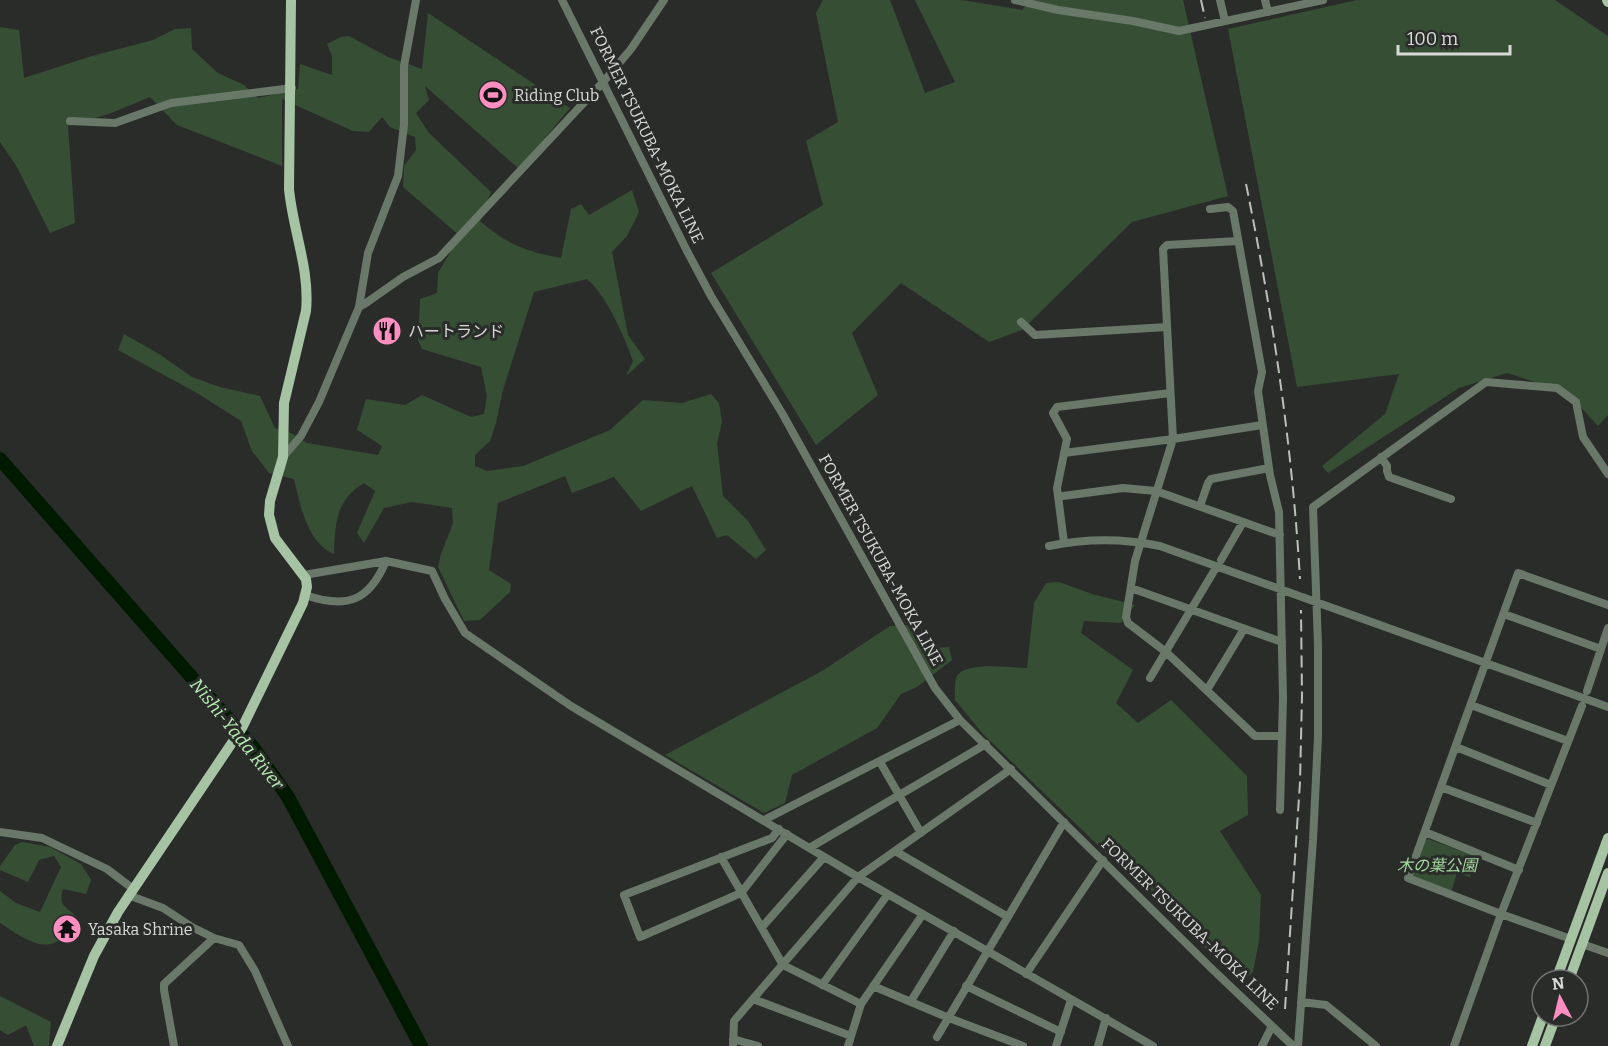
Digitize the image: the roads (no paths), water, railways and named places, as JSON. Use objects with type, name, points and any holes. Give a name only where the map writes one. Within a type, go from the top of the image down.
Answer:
[{"type":"main road","points":[[57,1046],[94,956],[130,892],[198,795],[239,731],[306,595],[307,583],[304,575],[275,538],[269,520],[270,501],[283,457],[284,403],[306,311],[307,297],[304,260],[291,208],[289,189],[292,88],[291,0]]},
{"type":"main road","points":[[1560,968],[1608,838]]},
{"type":"main road","points":[[1573,968],[1608,873]]},
{"type":"main road","points":[[1532,1046],[1539,1028]]},
{"type":"main road","points":[[1545,1046],[1552,1028]]},
{"type":"street","points":[[283,457],[301,436],[359,307],[368,253],[398,176],[404,125],[404,66],[416,0]]},
{"type":"street","name":"FORMER TSUKUBA-MOKA LINE","points":[[562,0],[711,296],[787,423],[919,662],[936,688],[960,720],[1293,1046]]},
{"type":"street","points":[[359,307],[403,277],[439,258],[604,81],[631,49],[664,0]]},
{"type":"street","points":[[1015,0],[1058,10],[1133,21],[1179,31],[1323,0]]},
{"type":"street","points":[[1220,0],[1225,21]]},
{"type":"street","points":[[1265,0],[1268,12]]},
{"type":"street","points":[[70,121],[115,123],[171,104],[292,88]]},
{"type":"street","points":[[1210,209],[1228,207],[1233,211],[1262,372],[1258,391],[1262,425],[1279,512],[1282,642],[1280,810]]},
{"type":"street","points":[[1238,241],[1167,245],[1163,249],[1173,439],[1140,542],[1126,617],[1128,623],[1166,651],[1255,736],[1282,736]]},
{"type":"street","points":[[1021,322],[1035,335],[1167,327]]},
{"type":"street","points":[[1298,1046],[1316,786],[1318,696],[1317,601],[1312,509],[1314,505],[1486,382],[1557,388],[1576,402],[1583,437],[1608,474]]},
{"type":"street","points":[[1064,543],[1058,488],[1067,439],[1053,413],[1057,407],[1170,393]]},
{"type":"street","points":[[1064,453],[1262,425]]},
{"type":"street","points":[[1381,457],[1388,466],[1389,477],[1451,499]]},
{"type":"street","points":[[1200,506],[1211,479],[1269,468]]},
{"type":"street","points":[[1063,496],[1128,488],[1156,491],[1280,535]]},
{"type":"street","points":[[1221,560],[1244,522]]},
{"type":"street","points":[[1049,546],[1096,539],[1140,542],[1173,550],[1608,707]]},
{"type":"street","points":[[304,575],[386,561],[432,571],[459,626],[465,633],[571,706],[858,877],[1106,1018],[1144,1043],[1154,1046]]},
{"type":"street","points":[[306,595],[326,602],[352,600],[364,594],[376,583],[386,561]]},
{"type":"street","points":[[1150,678],[1214,571]]},
{"type":"street","points":[[1571,939],[1408,878],[1518,573],[1608,605]]},
{"type":"street","points":[[1131,588],[1282,642]]},
{"type":"street","points":[[1504,614],[1601,649]]},
{"type":"street","points":[[1207,690],[1244,628]]},
{"type":"street","points":[[1587,691],[1608,628]]},
{"type":"street","points":[[1470,705],[1569,741]]},
{"type":"street","points":[[1454,1046],[1501,914],[1582,706]]},
{"type":"street","points":[[764,820],[960,720]]},
{"type":"street","points":[[811,848],[986,744]]},
{"type":"street","points":[[1456,747],[1551,785]]},
{"type":"street","points":[[880,762],[921,832]]},
{"type":"street","points":[[758,1046],[733,1042],[734,1021],[858,877],[1011,770]]},
{"type":"street","points":[[1441,787],[1537,823]]},
{"type":"street","points":[[937,1037],[1064,822]]},
{"type":"street","points":[[783,831],[741,893],[640,938],[624,896],[772,838],[783,831]]},
{"type":"street","points":[[0,832],[42,838],[107,869],[130,892],[163,908],[192,927],[214,938],[239,945],[255,971],[288,1046]]},
{"type":"street","points":[[1425,832],[1519,870]]},
{"type":"street","points":[[895,851],[1008,917]]},
{"type":"street","points":[[721,857],[783,965],[861,1004]]},
{"type":"street","points":[[762,927],[824,857]]},
{"type":"street","points":[[1026,974],[1103,860]]},
{"type":"street","points":[[822,985],[888,894]]},
{"type":"street","points":[[848,1046],[861,1004],[923,914]]},
{"type":"street","points":[[911,1001],[954,931]]},
{"type":"street","points":[[174,1046],[164,984],[214,938]]},
{"type":"street","points":[[1582,944],[1608,953]]},
{"type":"street","points":[[873,986],[1023,1046]]},
{"type":"street","points":[[966,987],[1061,1032]]},
{"type":"street","points":[[753,999],[851,1036]]},
{"type":"street","points":[[1056,1046],[1071,1000]]},
{"type":"street","points":[[1301,1002],[1326,1005],[1376,1046]]},
{"type":"street","points":[[1098,1046],[1106,1018]]},
{"type":"street","points":[[1262,1046],[1272,1026]]},
{"type":"waterway","name":"Nishi-Yada River","points":[[0,459],[252,746],[288,797],[421,1046]]},
{"type":"railway","points":[[1201,0],[1205,18]]},
{"type":"railway","points":[[1246,184],[1265,283],[1287,430],[1300,579]]},
{"type":"railway","points":[[1285,1009],[1300,782],[1301,610]]},
{"type":"place","name":"Riding Club","points":[[493,95]]},
{"type":"place","name":"ハートランド","points":[[387,331]]},
{"type":"place","name":"Yasaka Shrine","points":[[67,929]]},
{"type":"park label","name":"木の葉公園","points":[[1437,865]]}]
